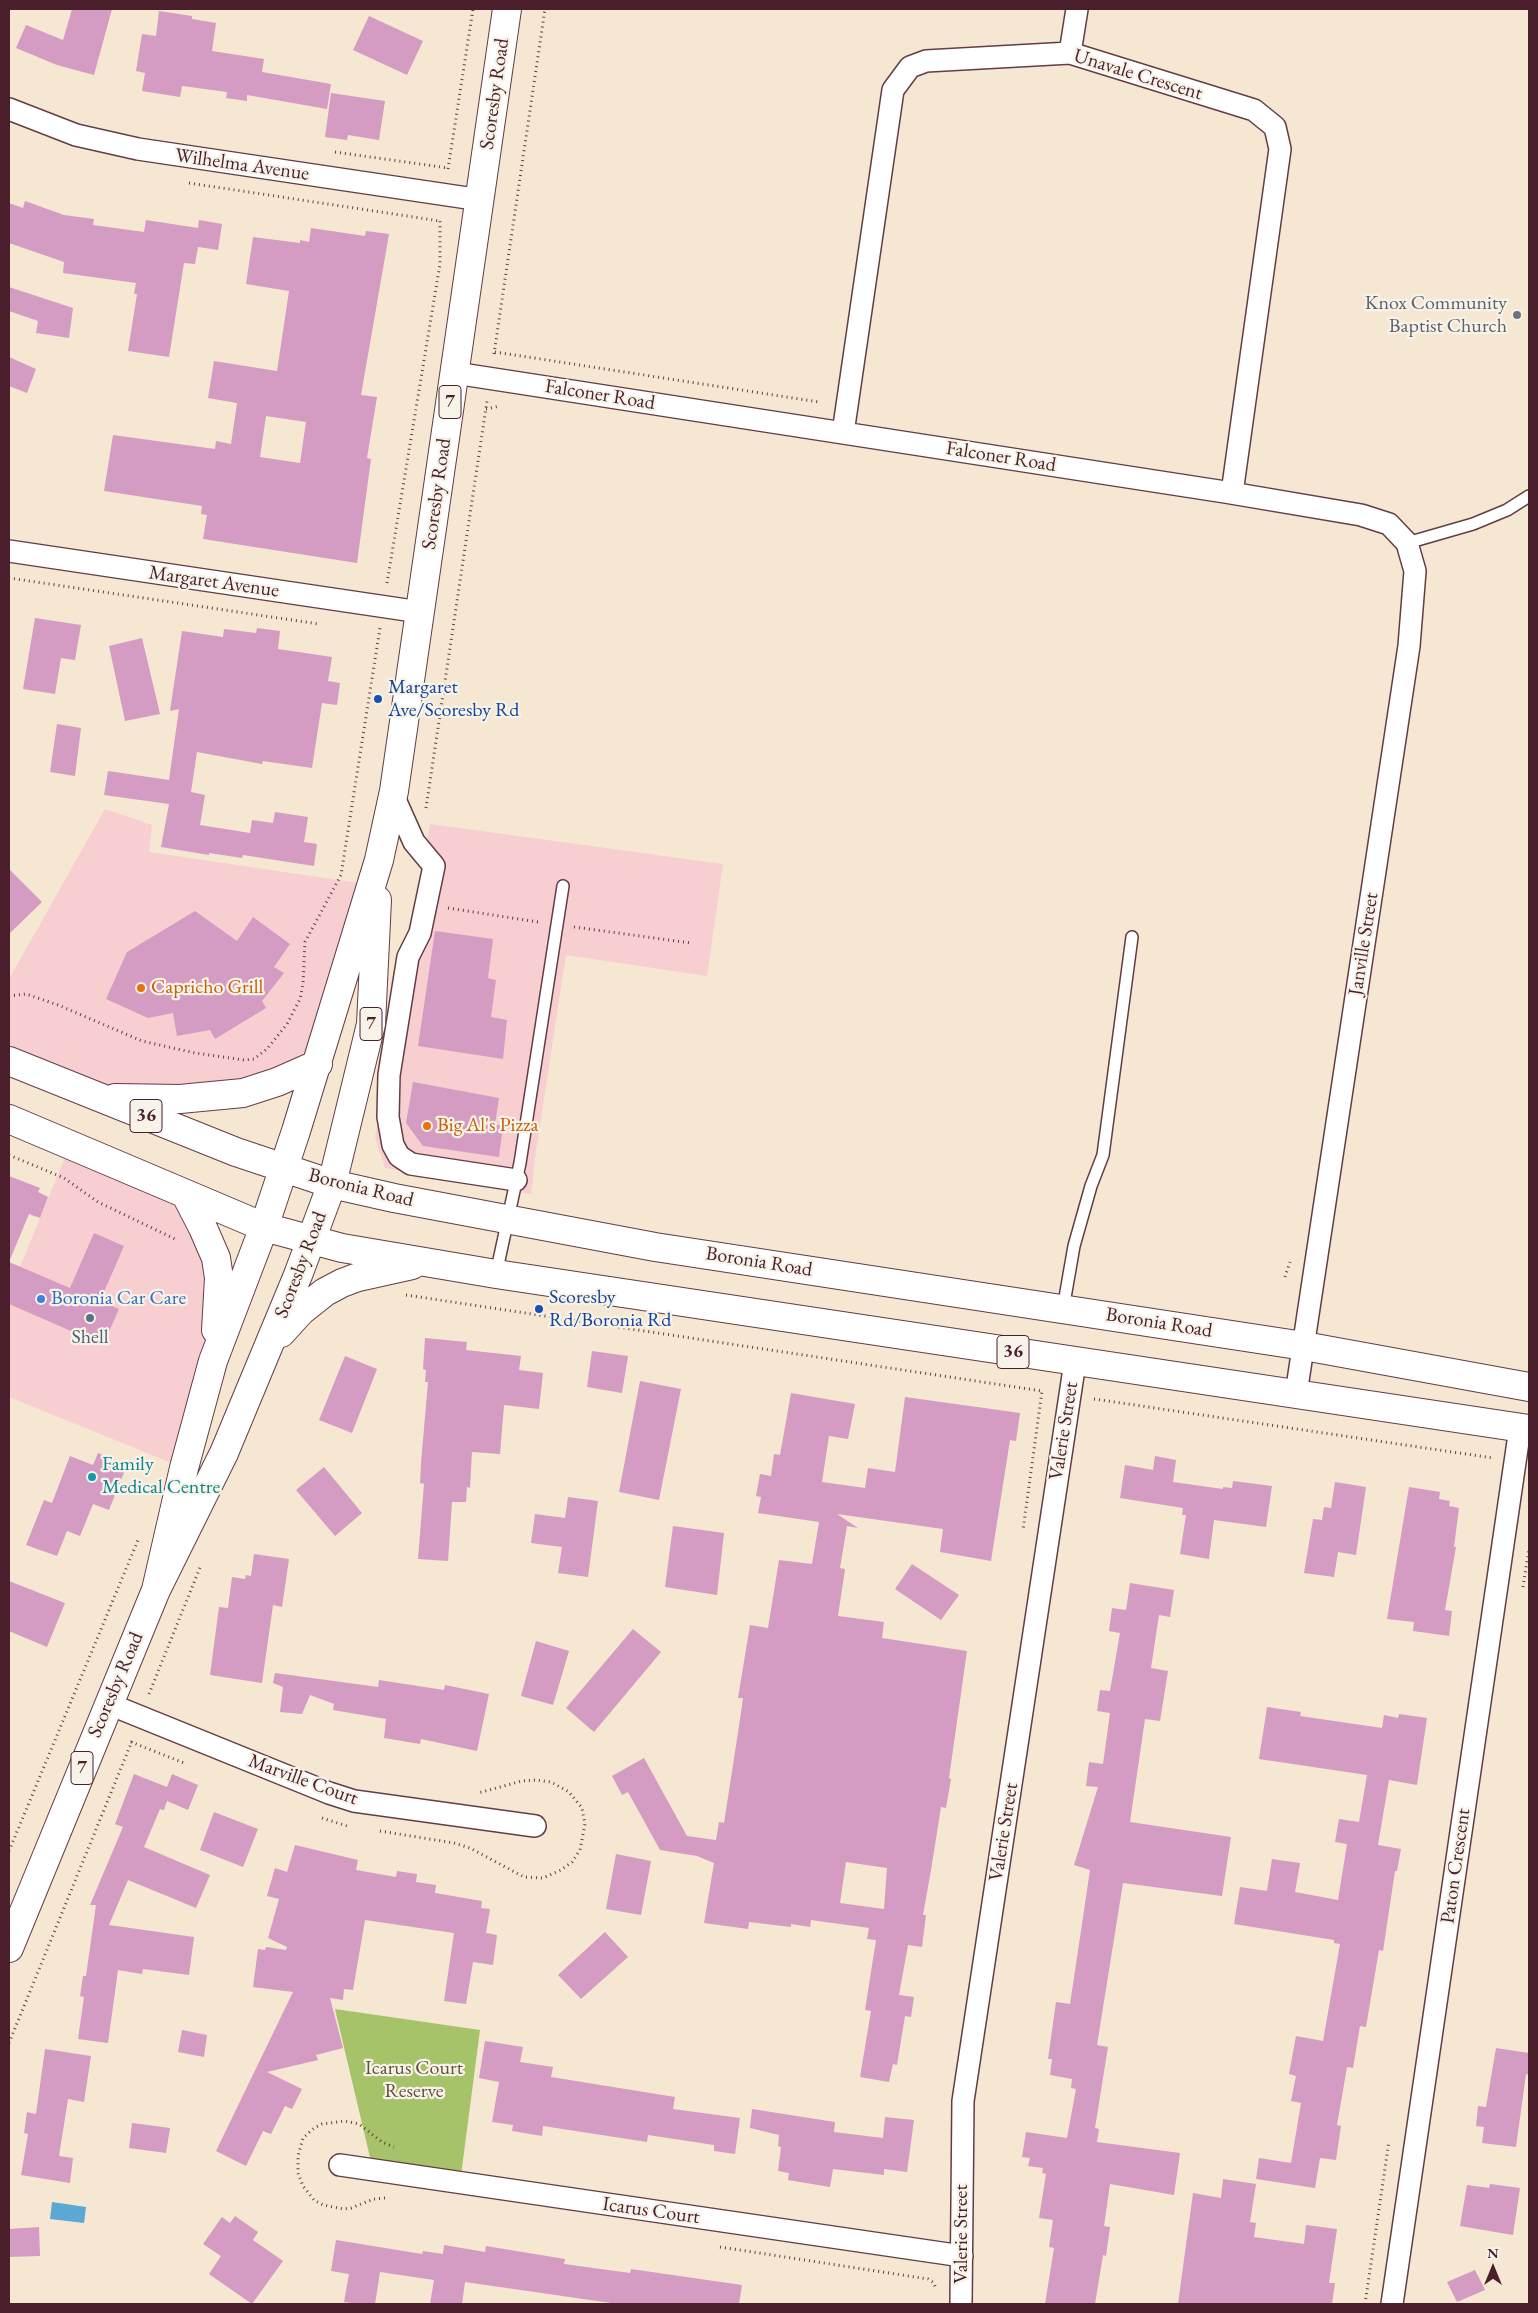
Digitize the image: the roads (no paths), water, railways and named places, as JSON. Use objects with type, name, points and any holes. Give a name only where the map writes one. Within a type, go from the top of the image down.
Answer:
[{"type":"main road","name":"Scoresby Road","points":[[156,1590],[184,1468],[213,1361],[264,1227],[284,1168],[318,1064],[379,860],[393,794],[481,200],[507,9]]},
{"type":"main road","name":"Scoresby Road","points":[[9,1948],[156,1590],[224,1453],[312,1240],[332,1184],[371,1024],[379,860]]},
{"type":"main road","name":"Boronia Road","points":[[9,1062],[236,1152],[332,1184],[508,1220],[655,1247],[1304,1346],[1529,1387]]},
{"type":"main road","points":[[98,1098],[180,1099],[222,1096],[263,1088],[318,1064]]},
{"type":"main road","name":"36","points":[[9,1120],[264,1227],[342,1248],[496,1274],[1525,1429]]},
{"type":"main road","points":[[186,1195],[203,1228],[218,1268],[219,1302],[213,1361]]},
{"type":"main road","points":[[268,1348],[301,1311],[325,1292],[358,1277],[425,1262]]},
{"type":"street","points":[[1070,53],[1077,9]]},
{"type":"street","name":"Unavale Crescent","points":[[843,432],[893,90],[910,67],[926,60],[1070,53],[1254,110],[1274,127],[1280,149],[1232,493]]},
{"type":"street","name":"Wilhelma Avenue","points":[[9,108],[76,135],[138,149],[481,200]]},
{"type":"street","name":"Falconer Road","points":[[455,373],[843,432],[1361,515],[1388,524],[1407,543]]},
{"type":"street","name":"Janville Street","points":[[1296,1394],[1409,646],[1415,571],[1407,543]]},
{"type":"street","name":"Margaret Avenue","points":[[9,551],[420,612]]},
{"type":"street","points":[[393,794],[414,842],[434,866],[420,933],[408,957],[389,1075],[388,1117],[393,1145],[399,1156],[412,1164],[516,1180]]},
{"type":"street","name":"Valerie Street","points":[[961,2304],[962,2124],[965,2084],[1075,1362]]},
{"type":"street","name":"Paton Crescent","points":[[1392,2304],[1525,1429]]},
{"type":"street","name":"Marville Court","points":[[109,1704],[354,1801],[536,1826]]},
{"type":"street","name":"Icarus Court","points":[[340,2165],[962,2256]]},
{"type":"lane","points":[[1407,543],[1474,524],[1507,510],[1529,496]]},
{"type":"lane","points":[[496,1274],[516,1180],[563,886]]},
{"type":"lane","points":[[1063,1308],[1074,1246],[1102,1155],[1132,936]]},
{"type":"water","points":[[52,2202],[86,2207],[84,2223],[50,2219]]},
{"type":"place","name":"Knox Community Baptist Church","points":[[1517,315]]},
{"type":"place","name":"Margaret Ave/Scoresby Rd","points":[[378,699]]},
{"type":"place","name":"Capricho Grill","points":[[141,988]]},
{"type":"place","name":"Big Al's Pizza","points":[[427,1126]]},
{"type":"place","name":"Boronia Car Care","points":[[41,1299]]},
{"type":"place","name":"Scoresby Rd/Boronia Rd","points":[[539,1309]]},
{"type":"place","name":"Shell","points":[[90,1318]]},
{"type":"place","name":"Family Medical Centre","points":[[92,1477]]},
{"type":"park label","name":"Icarus Court Reserve","points":[[414,2080]]}]
